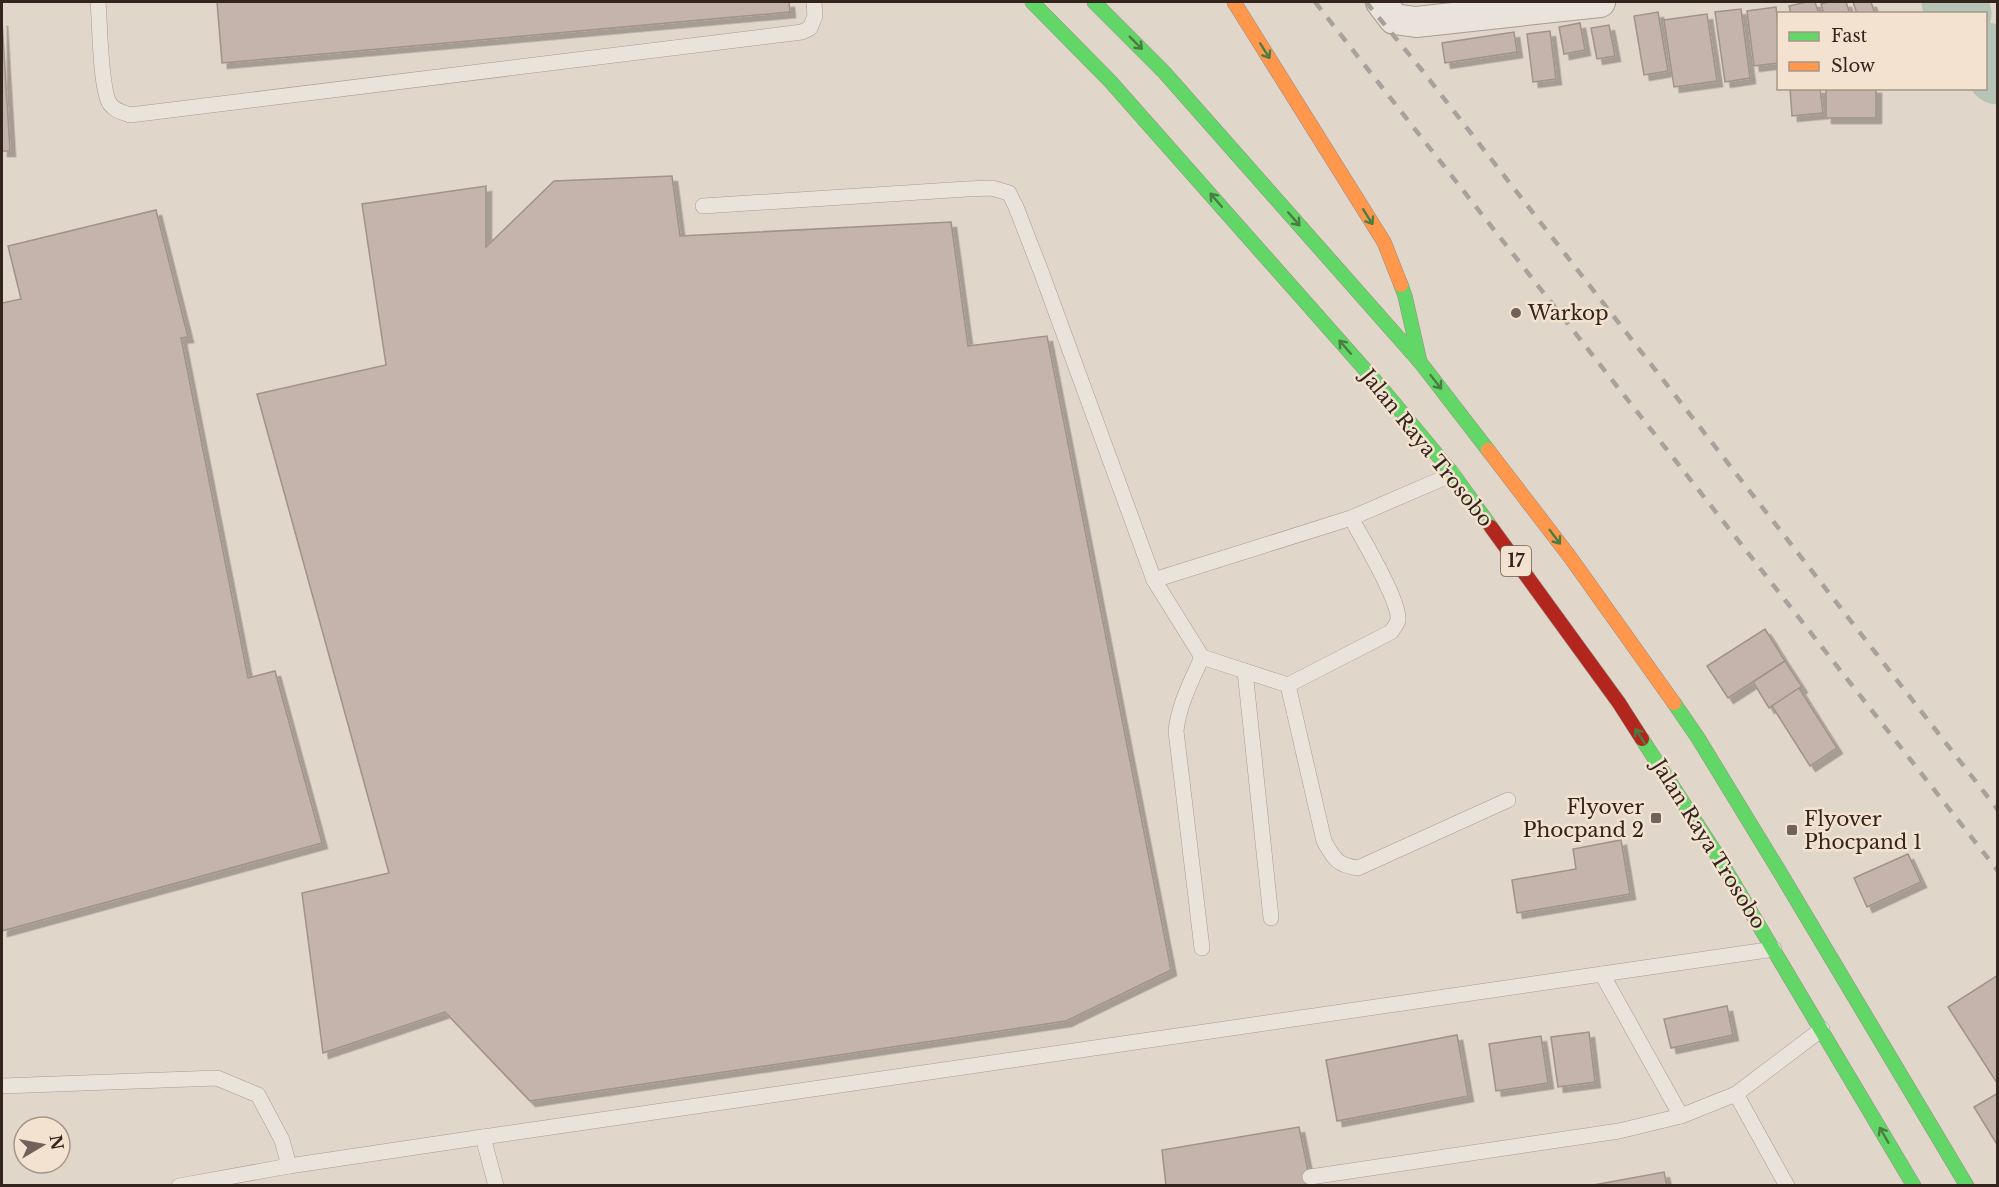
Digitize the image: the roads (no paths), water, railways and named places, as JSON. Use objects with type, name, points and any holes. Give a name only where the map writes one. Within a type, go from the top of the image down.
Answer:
[{"type":"main road","name":"Jalan Raya Trosobo","points":[[1032,2],[1110,81],[1384,391],[1453,474],[1619,703],[1714,850],[1914,1185]]},
{"type":"main road","name":"17","points":[[1094,2],[1164,72],[1420,362],[1570,557],[1698,738],[1779,869],[1967,1185]]},
{"type":"main road","points":[[1234,2],[1384,242],[1405,296],[1420,362]]},
{"type":"street","points":[[1381,2],[1394,19],[1416,22],[1600,2]]},
{"type":"lane","points":[[99,2],[105,89],[109,103],[117,111],[130,115],[802,32],[810,28],[815,16],[814,2]]},
{"type":"lane","points":[[703,206],[993,188],[1009,193],[1042,274],[1154,580],[1202,657],[1288,685],[1391,632],[1398,622],[1397,609],[1352,518]]},
{"type":"lane","points":[[1154,580],[1352,518],[1453,474]]},
{"type":"lane","points":[[1202,657],[1183,698],[1176,731],[1202,948]]},
{"type":"lane","points":[[1245,671],[1271,918]]},
{"type":"lane","points":[[1288,685],[1324,841],[1332,857],[1343,866],[1358,868],[1508,800]]},
{"type":"lane","points":[[179,1185],[483,1137],[1774,949]]},
{"type":"lane","points":[[1602,974],[1681,1116]]},
{"type":"lane","points":[[1310,1177],[1619,1131],[1681,1116],[1736,1094],[1822,1029]]},
{"type":"lane","points":[[2,1086],[217,1078],[258,1095],[282,1140],[289,1166]]},
{"type":"lane","points":[[1736,1094],[1787,1185]]},
{"type":"lane","points":[[483,1137],[496,1185]]},
{"type":"waterway","points":[[1953,2],[1959,12]]},
{"type":"waterway","points":[[1987,56],[1998,73]]},
{"type":"railway","points":[[1315,2],[1998,871]]},
{"type":"railway","points":[[1366,2],[1421,69],[1998,810]]},
{"type":"place","name":"Warkop","points":[[1516,313]]},
{"type":"place","name":"Flyover Phocpand 2","points":[[1656,818]]},
{"type":"place","name":"Flyover Phocpand 1","points":[[1792,830]]}]
